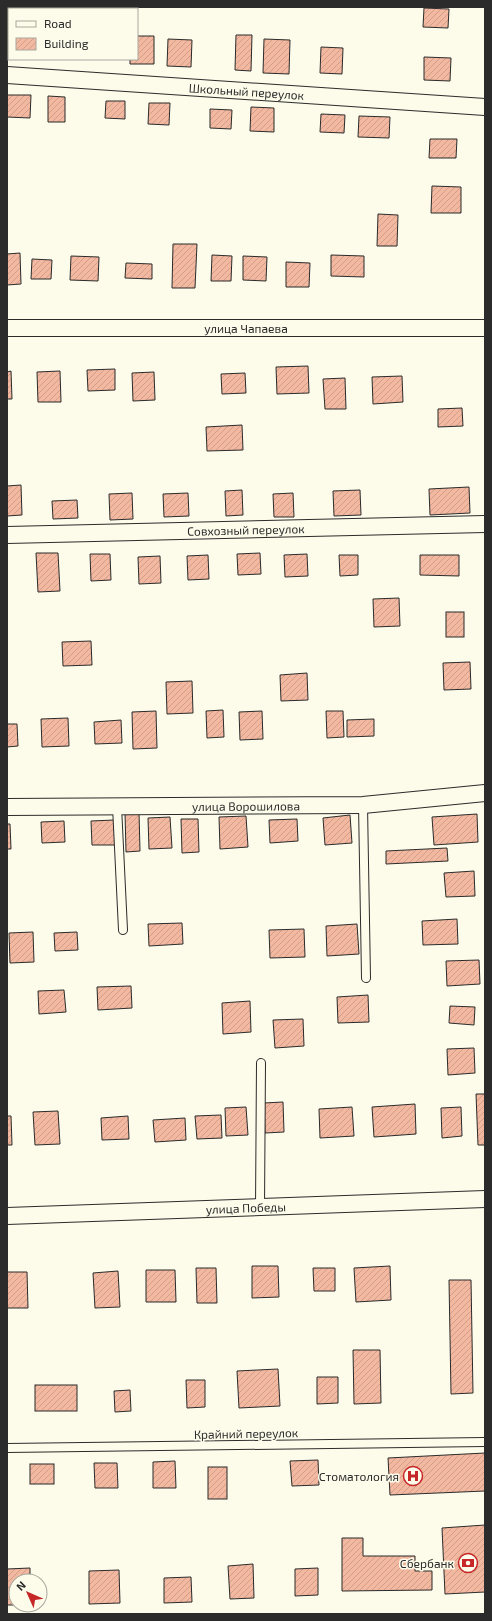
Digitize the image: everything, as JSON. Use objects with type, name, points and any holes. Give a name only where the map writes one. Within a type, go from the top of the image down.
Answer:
[{"type":"street","name":"Школьный переулок","points":[[7,75],[485,107]]},
{"type":"street","name":"улица Чапаева","points":[[7,328],[485,328]]},
{"type":"street","name":"Совхозный переулок","points":[[7,535],[485,524]]},
{"type":"street","name":"улица Ворошилова","points":[[7,807],[363,805],[485,793]]},
{"type":"street","name":"улица Победы","points":[[7,1216],[485,1199]]},
{"type":"lane","points":[[363,805],[366,978]]},
{"type":"lane","points":[[117,806],[123,930]]},
{"type":"lane","points":[[260,1207],[261,1063]]},
{"type":"lane","name":"Крайний переулок","points":[[7,1448],[485,1442]]},
{"type":"building","points":[[424,8],[449,9],[448,28],[423,27]]},
{"type":"building","points":[[236,35],[252,35],[251,71],[235,70]]},
{"type":"building","points":[[138,36],[154,36],[154,64],[130,64],[130,60],[138,60]]},
{"type":"building","points":[[168,39],[192,40],[191,67],[167,66]]},
{"type":"building","points":[[264,39],[290,40],[289,74],[263,73]]},
{"type":"building","points":[[321,47],[343,48],[342,74],[320,73]]},
{"type":"building","points":[[424,57],[451,58],[450,81],[424,80]]},
{"type":"building","points":[[7,95],[31,95],[30,118],[7,117]]},
{"type":"building","points":[[48,96],[65,97],[65,122],[48,122]]},
{"type":"building","points":[[106,101],[125,101],[125,119],[105,118]]},
{"type":"building","points":[[149,103],[170,103],[169,125],[148,124]]},
{"type":"building","points":[[251,107],[274,108],[274,132],[250,131]]},
{"type":"building","points":[[210,109],[232,110],[231,129],[210,128]]},
{"type":"building","points":[[321,114],[345,115],[344,133],[320,132]]},
{"type":"building","points":[[359,116],[390,117],[389,138],[358,137]]},
{"type":"building","points":[[430,139],[457,139],[456,158],[429,158]]},
{"type":"building","points":[[432,186],[461,187],[461,213],[431,213]]},
{"type":"building","points":[[378,214],[398,215],[397,246],[377,246]]},
{"type":"building","points":[[173,244],[197,244],[195,288],[172,288]]},
{"type":"building","points":[[20,253],[21,284],[7,285],[7,254]]},
{"type":"building","points":[[212,255],[232,256],[231,281],[211,281]]},
{"type":"building","points":[[331,255],[364,256],[364,277],[331,276]]},
{"type":"building","points":[[71,256],[99,257],[98,281],[70,280]]},
{"type":"building","points":[[243,256],[267,257],[266,281],[243,280]]},
{"type":"building","points":[[32,259],[52,260],[51,279],[31,279]]},
{"type":"building","points":[[286,262],[310,263],[309,287],[286,287]]},
{"type":"building","points":[[126,263],[152,264],[152,279],[125,278]]},
{"type":"building","points":[[308,366],[309,393],[277,394],[276,367]]},
{"type":"building","points":[[115,369],[115,390],[88,391],[87,370]]},
{"type":"building","points":[[11,371],[12,399],[7,399],[7,372]]},
{"type":"building","points":[[60,371],[61,402],[38,402],[37,372]]},
{"type":"building","points":[[154,372],[155,400],[133,401],[132,373]]},
{"type":"building","points":[[245,373],[246,393],[222,394],[221,374]]},
{"type":"building","points":[[402,376],[403,402],[373,404],[372,377]]},
{"type":"building","points":[[345,378],[346,409],[325,409],[323,379]]},
{"type":"building","points":[[462,408],[463,426],[438,427],[438,409]]},
{"type":"building","points":[[242,425],[243,450],[207,451],[206,427]]},
{"type":"building","points":[[21,485],[22,515],[7,516],[7,486]]},
{"type":"building","points":[[469,487],[470,513],[430,515],[429,489]]},
{"type":"building","points":[[242,490],[243,515],[226,516],[225,491]]},
{"type":"building","points":[[360,490],[361,515],[334,516],[333,491]]},
{"type":"building","points":[[132,493],[133,519],[110,520],[109,494]]},
{"type":"building","points":[[188,493],[189,516],[164,517],[163,494]]},
{"type":"building","points":[[293,493],[294,517],[274,517],[273,494]]},
{"type":"building","points":[[77,500],[78,518],[53,519],[52,501]]},
{"type":"building","points":[[36,553],[58,553],[60,591],[38,592]]},
{"type":"building","points":[[260,553],[261,574],[238,575],[237,554]]},
{"type":"building","points":[[90,554],[110,554],[111,580],[91,581]]},
{"type":"building","points":[[307,554],[308,576],[285,577],[284,555]]},
{"type":"building","points":[[208,555],[209,579],[188,580],[187,556]]},
{"type":"building","points":[[339,555],[358,555],[358,575],[340,576]]},
{"type":"building","points":[[420,555],[459,555],[459,576],[420,575]]},
{"type":"building","points":[[160,556],[161,583],[139,584],[138,557]]},
{"type":"building","points":[[399,598],[400,626],[374,627],[373,599]]},
{"type":"building","points":[[446,612],[464,612],[464,637],[446,637]]},
{"type":"building","points":[[91,641],[92,665],[63,666],[62,642]]},
{"type":"building","points":[[470,662],[471,689],[444,690],[443,663]]},
{"type":"building","points":[[307,673],[308,700],[281,701],[280,675]]},
{"type":"building","points":[[192,681],[193,713],[167,714],[166,682]]},
{"type":"building","points":[[223,710],[224,737],[207,738],[206,711]]},
{"type":"building","points":[[156,711],[157,748],[133,749],[132,712]]},
{"type":"building","points":[[262,711],[263,739],[240,740],[239,712]]},
{"type":"building","points":[[326,711],[343,711],[344,737],[327,738]]},
{"type":"building","points":[[68,718],[69,746],[42,747],[41,719]]},
{"type":"building","points":[[374,719],[374,736],[347,737],[347,720]]},
{"type":"building","points":[[121,720],[122,743],[95,744],[94,722]]},
{"type":"building","points":[[7,724],[17,724],[18,746],[7,747]]},
{"type":"building","points":[[139,812],[140,851],[126,852],[125,813]]},
{"type":"building","points":[[477,814],[478,842],[434,845],[432,817]]},
{"type":"building","points":[[350,815],[352,843],[325,845],[323,818]]},
{"type":"building","points":[[246,816],[248,847],[220,849],[219,817]]},
{"type":"building","points":[[170,817],[172,848],[149,849],[148,818]]},
{"type":"building","points":[[181,819],[198,819],[199,852],[182,853]]},
{"type":"building","points":[[297,819],[298,841],[270,843],[269,820]]},
{"type":"building","points":[[114,820],[115,845],[92,845],[91,821]]},
{"type":"building","points":[[64,821],[65,842],[42,843],[41,822]]},
{"type":"building","points":[[7,824],[10,824],[11,849],[7,849]]},
{"type":"building","points":[[447,848],[448,861],[386,864],[386,851]]},
{"type":"building","points":[[474,871],[475,896],[446,897],[444,873]]},
{"type":"building","points":[[457,919],[458,944],[423,945],[422,921]]},
{"type":"building","points":[[182,923],[183,944],[149,946],[148,924]]},
{"type":"building","points":[[357,924],[359,954],[327,956],[326,926]]},
{"type":"building","points":[[304,929],[305,957],[270,958],[269,930]]},
{"type":"building","points":[[33,932],[34,962],[10,963],[9,933]]},
{"type":"building","points":[[77,932],[78,950],[55,951],[54,933]]},
{"type":"building","points":[[479,960],[480,984],[447,986],[446,961]]},
{"type":"building","points":[[131,986],[132,1008],[98,1010],[97,987]]},
{"type":"building","points":[[64,990],[66,1012],[39,1014],[38,991]]},
{"type":"building","points":[[368,995],[369,1022],[338,1023],[337,997]]},
{"type":"building","points":[[250,1001],[251,1032],[223,1034],[222,1003]]},
{"type":"building","points":[[450,1006],[475,1007],[474,1025],[449,1023]]},
{"type":"building","points":[[303,1019],[304,1046],[275,1048],[273,1020]]},
{"type":"building","points":[[474,1048],[475,1073],[448,1075],[447,1049]]},
{"type":"building","points":[[476,1094],[485,1094],[485,1145],[478,1145]]},
{"type":"building","points":[[283,1102],[284,1132],[265,1133],[264,1103]]},
{"type":"building","points":[[415,1104],[416,1134],[374,1137],[372,1107]]},
{"type":"building","points":[[246,1107],[248,1135],[226,1136],[225,1108]]},
{"type":"building","points":[[352,1107],[354,1136],[320,1138],[319,1109]]},
{"type":"building","points":[[461,1107],[462,1136],[442,1138],[441,1108]]},
{"type":"building","points":[[58,1111],[60,1144],[35,1145],[33,1112]]},
{"type":"building","points":[[221,1115],[222,1138],[197,1139],[195,1116]]},
{"type":"building","points":[[7,1116],[11,1116],[12,1145],[7,1145]]},
{"type":"building","points":[[128,1116],[129,1139],[102,1140],[101,1118]]},
{"type":"building","points":[[185,1118],[186,1140],[155,1142],[153,1120]]},
{"type":"building","points":[[252,1266],[278,1266],[279,1297],[252,1298]]},
{"type":"building","points":[[390,1266],[391,1300],[356,1302],[354,1268]]},
{"type":"building","points":[[196,1268],[216,1268],[217,1303],[197,1303]]},
{"type":"building","points":[[313,1268],[335,1268],[335,1291],[314,1291]]},
{"type":"building","points":[[146,1270],[175,1270],[176,1302],[146,1302]]},
{"type":"building","points":[[118,1271],[120,1307],[95,1308],[93,1273]]},
{"type":"building","points":[[7,1272],[27,1272],[28,1308],[7,1308]]},
{"type":"building","points":[[449,1280],[471,1280],[473,1393],[451,1394]]},
{"type":"building","points":[[353,1350],[380,1350],[381,1403],[354,1404]]},
{"type":"building","points":[[278,1369],[280,1406],[239,1408],[237,1371]]},
{"type":"building","points":[[317,1377],[338,1377],[338,1403],[317,1404]]},
{"type":"building","points":[[186,1380],[205,1380],[205,1407],[187,1408]]},
{"type":"building","points":[[35,1385],[77,1385],[77,1411],[35,1411]]},
{"type":"building","points":[[130,1390],[131,1411],[115,1412],[114,1391]]},
{"type":"building","points":[[485,1453],[485,1491],[390,1495],[388,1458]]},
{"type":"building","points":[[318,1460],[319,1485],[292,1486],[290,1461]]},
{"type":"building","points":[[175,1461],[176,1488],[153,1488],[153,1462]]},
{"type":"building","points":[[94,1463],[117,1463],[118,1488],[95,1488]]},
{"type":"building","points":[[30,1464],[54,1464],[54,1484],[30,1484]]},
{"type":"building","points":[[208,1467],[227,1467],[227,1499],[208,1499]]},
{"type":"building","points":[[485,1525],[485,1592],[445,1594],[442,1528]]},
{"type":"building","points":[[342,1538],[363,1538],[363,1556],[415,1556],[415,1571],[432,1571],[432,1590],[342,1591]]},
{"type":"building","points":[[253,1564],[254,1598],[230,1599],[228,1566]]},
{"type":"building","points":[[30,1568],[30,1573],[8,1573],[8,1605],[7,1605],[7,1569]]},
{"type":"building","points":[[318,1568],[318,1595],[295,1596],[295,1569]]},
{"type":"building","points":[[119,1570],[120,1603],[89,1604],[89,1571]]},
{"type":"building","points":[[191,1577],[192,1602],[164,1603],[164,1578]]},
{"type":"place","name":"Стоматология","points":[[413,1476]]},
{"type":"place","name":"Сбербанк","points":[[468,1563]]}]
